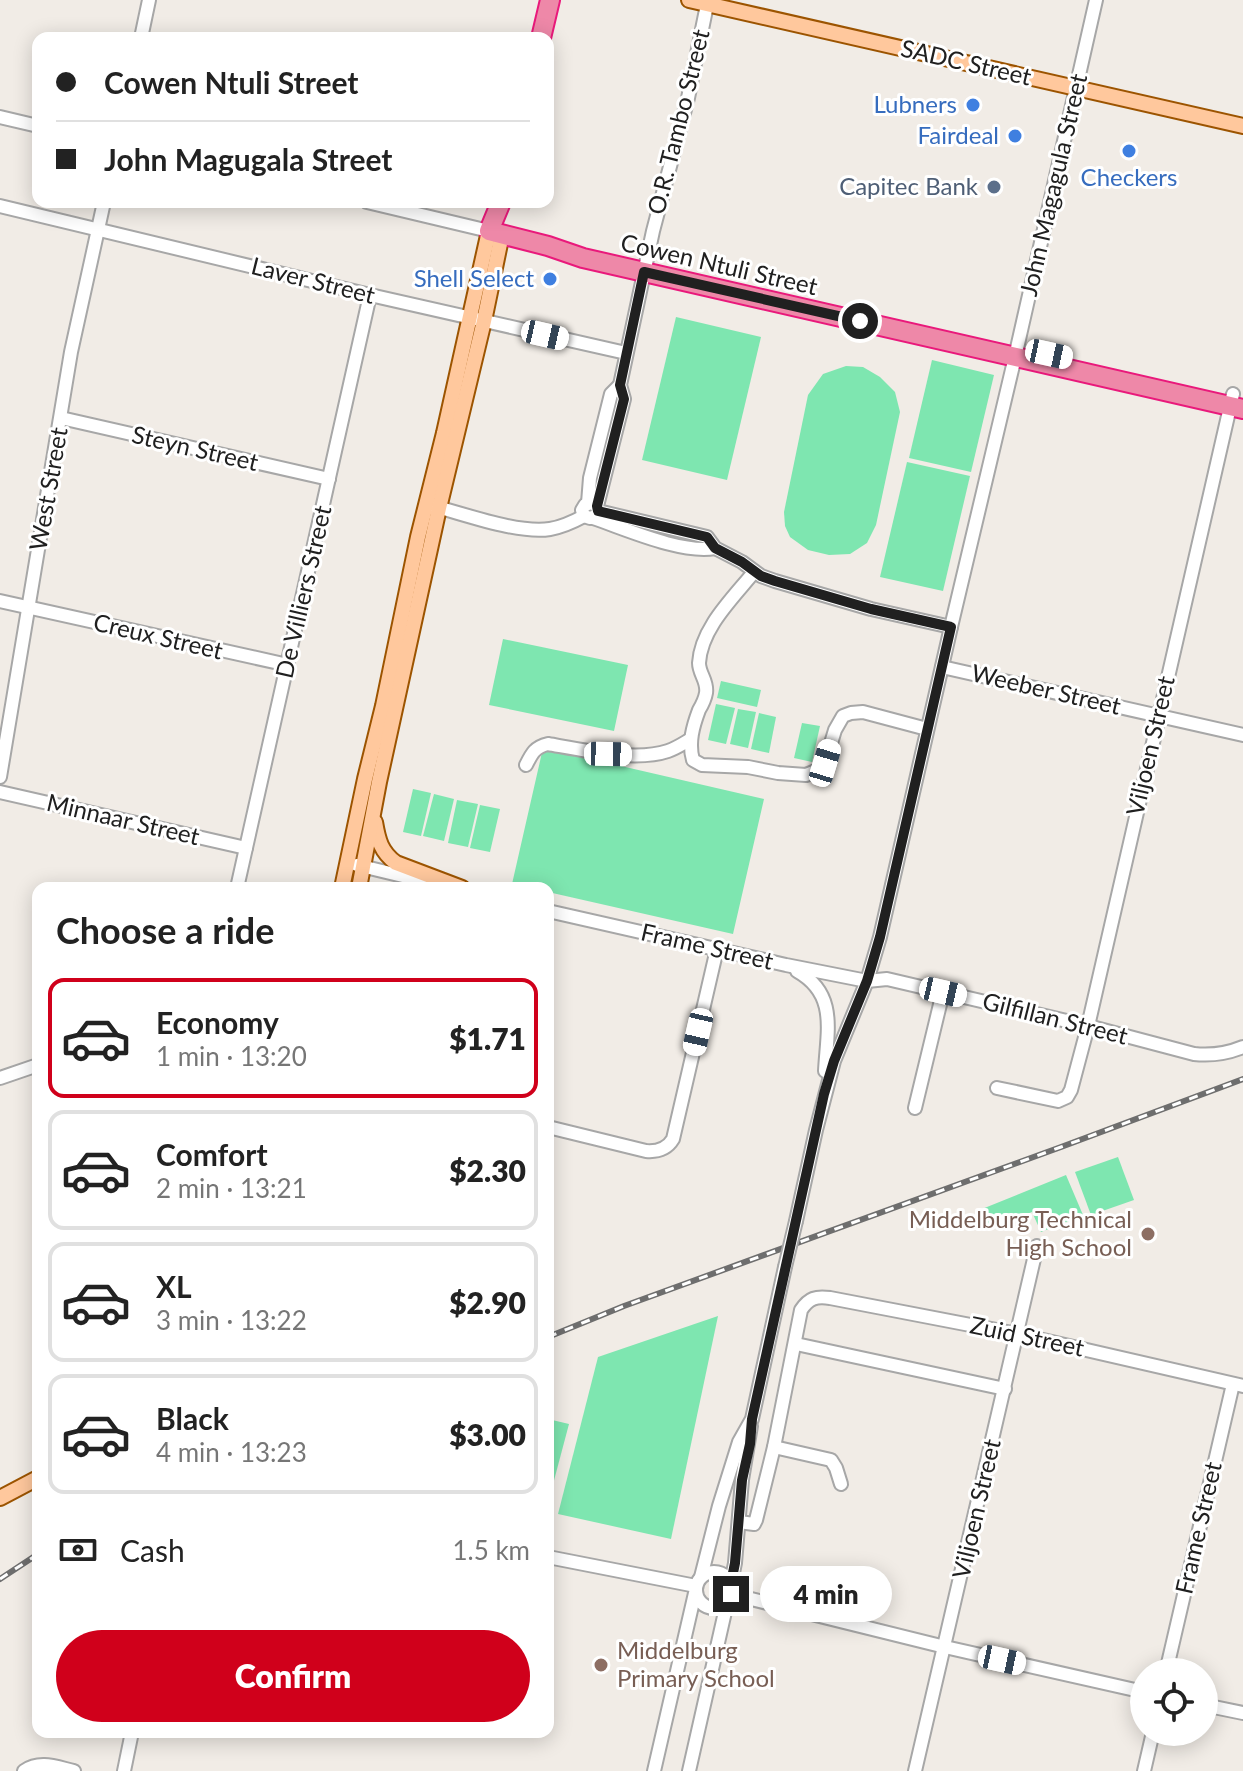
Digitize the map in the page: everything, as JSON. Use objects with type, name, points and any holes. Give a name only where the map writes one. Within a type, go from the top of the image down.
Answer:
[{"type":"highway","points":[[542,32],[550,0]]},
{"type":"highway","points":[[496,232],[500,208]]},
{"type":"highway","name":"Cowen Ntuli Street","points":[[496,232],[560,249],[586,250],[645,267],[1237,402]]},
{"type":"main road","name":"SADC Street","points":[[689,0],[1243,126]]},
{"type":"main road","points":[[343,882],[372,780],[496,232]]},
{"type":"main road","points":[[372,780],[373,814],[380,845],[387,856],[396,863],[446,882]]},
{"type":"main road","points":[[360,882],[373,814]]},
{"type":"main road","points":[[0,1488],[32,1480]]},
{"type":"main road","points":[[0,1498],[32,1482]]},
{"type":"street","points":[[142,32],[149,0]]},
{"type":"street","name":"John Magagula Street","points":[[654,1771],[697,1585],[739,1442],[752,1419],[824,1094],[867,981],[880,937],[1096,0]]},
{"type":"street","name":"O.R. Tambo Street","points":[[592,511],[611,455],[624,399],[620,385],[626,353],[708,2]]},
{"type":"street","points":[[0,117],[32,125]]},
{"type":"street","name":"Laver Street","points":[[0,206],[626,353]]},
{"type":"street","name":"West Street","points":[[0,777],[71,352],[102,208]]},
{"type":"street","name":"Cowen Ntuli Street","points":[[393,208],[496,232]]},
{"type":"street","name":"De Villiers Street","points":[[238,882],[370,295]]},
{"type":"street","name":"O.R. Tambo Street","points":[[592,511],[590,478],[611,394],[620,385]]},
{"type":"street","name":"Viljoen Street","points":[[997,1088],[1058,1101],[1067,1097],[1071,1090],[1158,716],[1237,402]]},
{"type":"street","name":"Steyn Street","points":[[61,418],[329,479]]},
{"type":"street","points":[[597,452],[611,455]]},
{"type":"street","points":[[433,506],[511,526],[546,530],[592,511],[707,537],[715,548],[775,581],[871,609],[951,627]]},
{"type":"street","points":[[754,572],[708,631],[701,652],[699,668],[706,695],[691,739],[693,760],[702,765],[748,767],[806,775],[825,763],[835,730],[843,716],[863,712],[927,729]]},
{"type":"street","name":"Creux Street","points":[[0,601],[288,665]]},
{"type":"street","name":"Weeber Street","points":[[942,667],[1243,735]]},
{"type":"street","points":[[526,765],[539,746],[548,744],[608,754],[649,754],[665,752],[691,739]]},
{"type":"street","name":"Minnaar Street","points":[[0,792],[246,848]]},
{"type":"street","points":[[347,863],[430,882]]},
{"type":"street","name":"Frame Street","points":[[554,912],[867,981]]},
{"type":"street","points":[[554,1128],[646,1151],[653,1152],[669,1145],[673,1139],[717,949]]},
{"type":"street","points":[[786,965],[816,984],[825,1000],[828,1021],[824,1094]]},
{"type":"street","name":"Gilfillan Street","points":[[867,981],[887,979],[1194,1054],[1211,1056],[1243,1047]]},
{"type":"street","points":[[915,1108],[943,992]]},
{"type":"street","points":[[0,1078],[32,1067]]},
{"type":"street","name":"Viljoen Street","points":[[915,1771],[1037,1246]]},
{"type":"street","name":"Zuid Street","points":[[796,1344],[801,1310],[809,1299],[821,1297],[1017,1334],[1238,1385]]},
{"type":"street","points":[[739,1522],[754,1524],[756,1520],[796,1344],[1005,1389]]},
{"type":"street","name":"Frame Street","points":[[1170,1658],[1238,1385]]},
{"type":"street","points":[[689,1771],[730,1593],[752,1419]]},
{"type":"street","points":[[774,1447],[831,1460],[841,1484]]},
{"type":"street","points":[[554,1558],[697,1585],[714,1572],[721,1573],[730,1593]]},
{"type":"street","points":[[697,1585],[702,1604],[708,1607],[721,1607],[730,1593]]},
{"type":"street","points":[[730,1593],[945,1647],[1130,1689]]},
{"type":"street","points":[[1218,1708],[1243,1713]]},
{"type":"street","points":[[124,1771],[131,1738]]},
{"type":"street","points":[[1144,1771],[1150,1746]]},
{"type":"street","points":[[24,1771],[38,1764],[74,1771]]},
{"type":"green space","points":[[676,317],[761,337],[727,480],[642,460]]},
{"type":"green space","points":[[932,360],[994,375],[971,472],[909,458]]},
{"type":"green space","points":[[846,366],[863,367],[880,377],[895,392],[900,412],[876,525],[867,543],[850,554],[829,555],[808,550],[790,537],[784,512],[808,395],[823,374]]},
{"type":"green space","points":[[907,462],[970,476],[943,591],[880,577]]},
{"type":"green space","points":[[503,639],[628,665],[614,731],[489,705]]},
{"type":"green space","points":[[721,681],[761,690],[757,707],[717,698]]},
{"type":"green space","points":[[716,704],[735,708],[726,744],[708,740]]},
{"type":"green space","points":[[738,709],[756,712],[748,748],[730,744]]},
{"type":"green space","points":[[759,713],[776,717],[769,753],[751,749]]},
{"type":"green space","points":[[802,723],[820,726],[812,762],[794,758]]},
{"type":"green space","points":[[543,748],[764,799],[733,934],[554,893],[554,882],[512,882]]},
{"type":"green space","points":[[413,789],[431,793],[421,836],[403,832]]},
{"type":"green space","points":[[434,794],[454,799],[444,841],[423,836]]},
{"type":"green space","points":[[457,800],[478,804],[468,847],[448,843]]},
{"type":"green space","points":[[480,805],[500,809],[490,852],[470,848]]},
{"type":"green space","points":[[1118,1157],[1134,1200],[1091,1215],[1075,1172]]},
{"type":"green space","points":[[1066,1175],[1083,1215],[1041,1232],[1032,1212],[990,1229],[982,1209]]},
{"type":"green space","points":[[718,1316],[671,1539],[558,1514],[598,1357]]},
{"type":"green space","points":[[554,1420],[569,1424],[554,1480]]},
{"type":"railway","points":[[554,1335],[624,1306],[1243,1079]]},
{"type":"railway","points":[[0,1579],[32,1558]]},
{"type":"place","name":"Lubners","points":[[973,105]]},
{"type":"place","name":"Fairdeal","points":[[1015,136]]},
{"type":"place","name":"Checkers","points":[[1129,151]]},
{"type":"place","name":"Capitec Bank","points":[[994,187]]},
{"type":"place","name":"Shell Select","points":[[550,279]]},
{"type":"place","name":"Middelburg Technical High School","points":[[1148,1234]]},
{"type":"place","name":"Middelburg Primary School","points":[[601,1665]]},
{"type":"route","points":[[731,1594],[742,1480],[752,1419],[824,1094],[846,1028],[867,981],[880,937],[951,627],[871,609],[775,581],[715,548],[707,537],[598,511],[597,506],[624,399],[620,385],[644,272],[860,321]]}]
